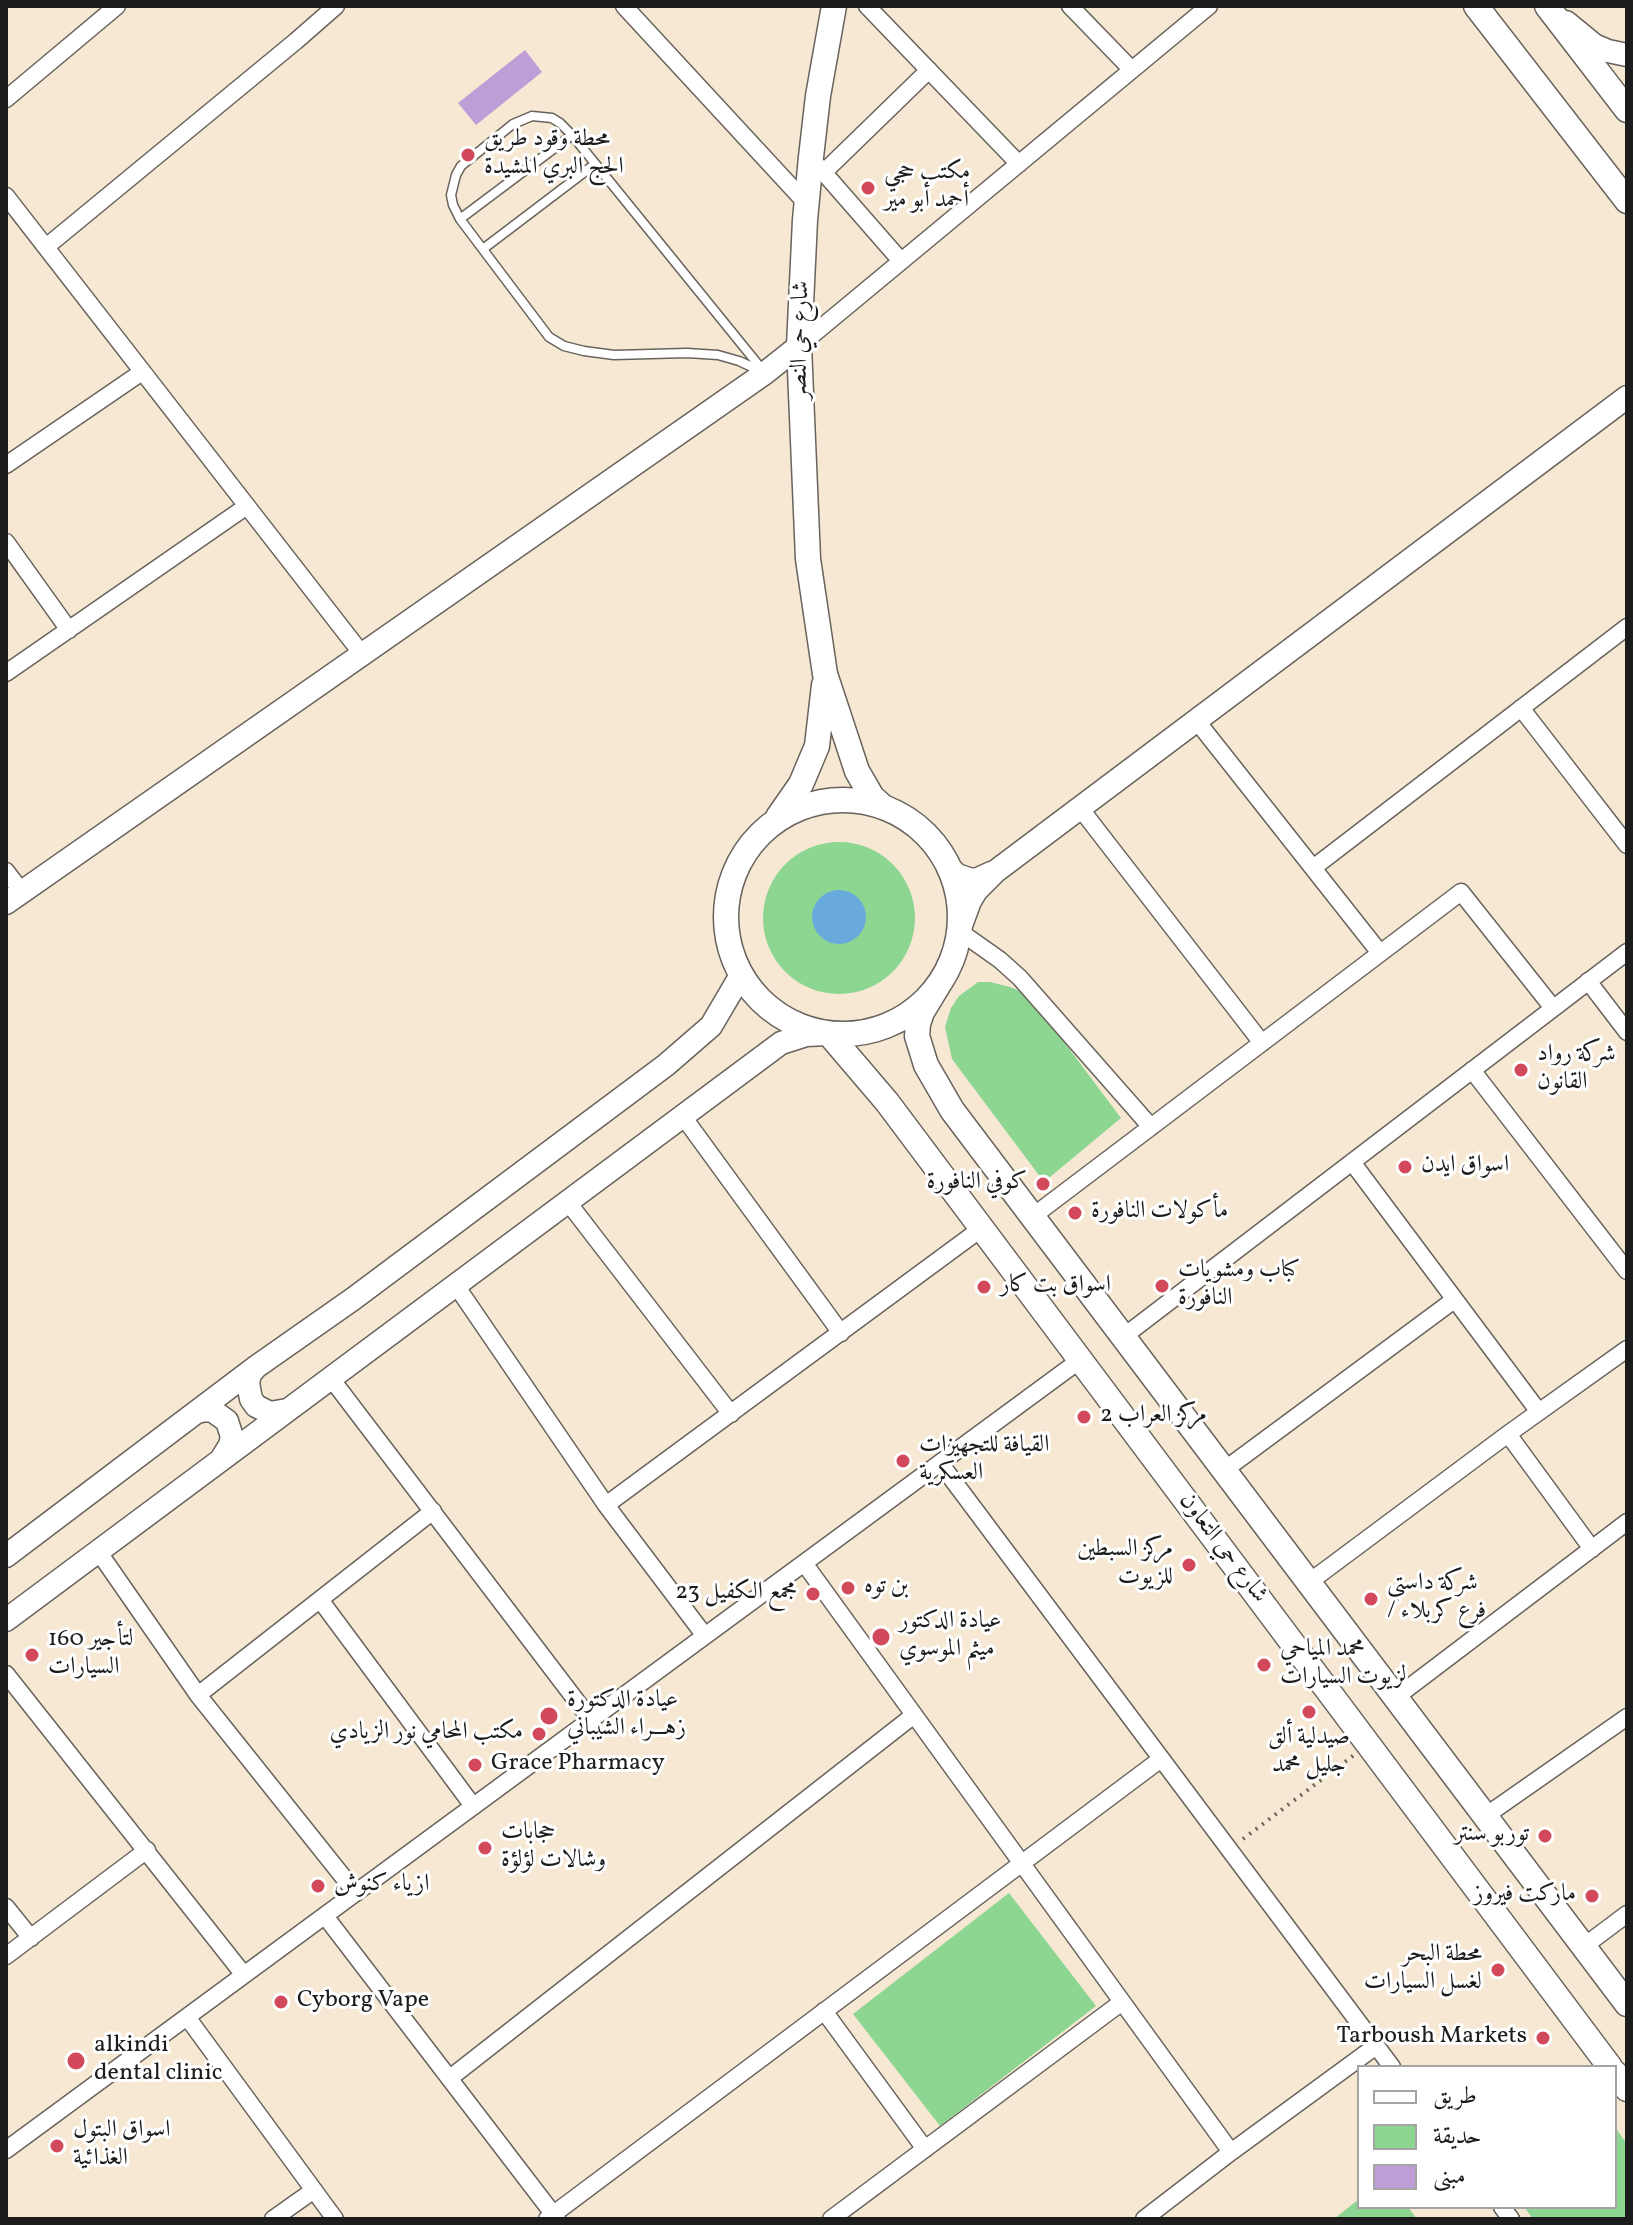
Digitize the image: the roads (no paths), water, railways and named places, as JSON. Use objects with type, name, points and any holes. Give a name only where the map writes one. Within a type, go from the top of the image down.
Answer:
[{"type":"main road","name":"شارع حي النصر","points":[[825,674],[808,559],[799,346],[807,204],[817,165],[818,96],[834,6]]},
{"type":"main road","points":[[1476,6],[1627,201]]},
{"type":"main road","points":[[1548,6],[1594,45],[1627,55]]},
{"type":"main road","points":[[1548,6],[1627,110]]},
{"type":"main road","points":[[14,898],[765,373],[799,346]]},
{"type":"main road","points":[[6,1620],[781,1043],[806,1035],[854,1034],[879,1029],[923,1003],[939,984],[953,959],[965,909],[976,891],[996,871],[1627,397]]},
{"type":"main road","points":[[825,674],[857,771],[872,797],[882,806]]},
{"type":"main road","points":[[776,821],[801,784],[817,746],[825,674]]},
{"type":"main road","points":[[829,1034],[787,1021],[769,1008],[741,975],[730,949],[726,920],[729,892],[739,865],[754,841],[776,821],[791,812],[845,799],[882,806],[900,814],[931,839],[949,867],[958,892],[959,931]]},
{"type":"main road","points":[[949,867],[963,878],[976,880],[996,871]]},
{"type":"main road","points":[[6,1556],[256,1367],[353,1299],[666,1065],[711,1026],[741,975]]},
{"type":"main road","name":"شارع حي التعاون","points":[[939,984],[926,1003],[917,1036],[926,1065],[952,1110],[1627,2004]]},
{"type":"main road","name":"شارع حي التعاون","points":[[829,1034],[887,1102],[1607,2065]]},
{"type":"main road","points":[[256,1367],[248,1383],[248,1391],[256,1406],[270,1413],[287,1410]]},
{"type":"main road","points":[[197,1412],[213,1411],[227,1421],[232,1437],[221,1459]]},
{"type":"street","points":[[6,99],[117,6]]},
{"type":"street","points":[[46,247],[336,6]]},
{"type":"street","points":[[624,6],[807,204]]},
{"type":"street","points":[[867,6],[1019,164]]},
{"type":"street","points":[[1070,6],[1132,70]]},
{"type":"street","points":[[799,346],[1209,6]]},
{"type":"street","points":[[901,261],[817,165],[929,70]]},
{"type":"street","points":[[6,196],[362,654]]},
{"type":"street","points":[[6,465],[142,372]]},
{"type":"street","points":[[6,673],[247,506]]},
{"type":"street","points":[[6,542],[69,630]]},
{"type":"street","points":[[1313,868],[1627,627]]},
{"type":"street","points":[[1521,708],[1627,845]]},
{"type":"street","points":[[1196,720],[1380,953]]},
{"type":"street","points":[[1080,808],[1262,1043]]},
{"type":"street","points":[[6,871],[14,898]]},
{"type":"street","points":[[1032,1217],[1461,892],[1553,1008]]},
{"type":"street","points":[[959,931],[1020,978],[1151,1127]]},
{"type":"street","points":[[1123,1337],[1627,952]]},
{"type":"street","points":[[1588,981],[1627,1032]]},
{"type":"street","points":[[1472,1070],[1627,1271]]},
{"type":"street","points":[[682,1115],[841,1333]]},
{"type":"street","points":[[1352,1162],[1539,1412]]},
{"type":"street","points":[[567,1201],[731,1414]]},
{"type":"street","points":[[606,1505],[982,1228]]},
{"type":"street","points":[[455,1284],[606,1505],[705,1636]]},
{"type":"street","points":[[1223,1471],[1454,1300]]},
{"type":"street","points":[[1308,1583],[1627,1349]]},
{"type":"street","points":[[6,2150],[1080,1360]]},
{"type":"street","points":[[330,1377],[591,1720]]},
{"type":"street","points":[[1508,1434],[1592,1549]]},
{"type":"street","points":[[940,1463],[1390,2065]]},
{"type":"street","points":[[198,1695],[433,1511]]},
{"type":"street","points":[[1395,1698],[1627,1522]]},
{"type":"street","points":[[98,1551],[198,1695],[356,1893]]},
{"type":"street","points":[[804,1563],[1231,2152]]},
{"type":"street","points":[[321,1601],[473,1806]]},
{"type":"street","points":[[6,1674],[244,1975]]},
{"type":"street","points":[[450,2078],[914,1715]]},
{"type":"street","points":[[1484,1817],[1627,1717]]},
{"type":"street","points":[[325,1916],[552,2217],[1161,1759]]},
{"type":"street","points":[[6,1956],[147,1850]]},
{"type":"street","points":[[6,1907],[31,1938]]},
{"type":"street","points":[[1583,1947],[1627,1914]]},
{"type":"street","points":[[831,2219],[1122,2002]]},
{"type":"street","points":[[824,2011],[925,2149]]},
{"type":"street","points":[[187,2017],[335,2219]]},
{"type":"street","points":[[1144,2219],[1376,2046]]},
{"type":"street","points":[[273,2219],[314,2190]]},
{"type":"lane","points":[[532,116],[542,116],[560,123],[765,373],[718,355],[614,355],[564,346],[549,337],[460,219],[451,195],[461,166],[513,124],[532,116]]},
{"type":"lane","points":[[460,219],[572,135]]},
{"type":"lane","points":[[483,249],[595,164]]},
{"type":"water","points":[[839,890],[858,898],[866,917],[858,936],[839,944],[820,936],[812,917],[820,898]]},
{"type":"place","name":"محطة وقود طريق الحج البري المشيدة","points":[[468,155]]},
{"type":"place","name":"مكتب حجي أحمد أبو مير","points":[[868,188]]},
{"type":"place","name":"شركة رواد القانون","points":[[1521,1070]]},
{"type":"place","name":"اسواق ايدن","points":[[1405,1167]]},
{"type":"place","name":"كوفي النافورة","points":[[1043,1184]]},
{"type":"place","name":"مأكولات النافورة","points":[[1075,1213]]},
{"type":"place","name":"كباب ومشويات النافورة","points":[[1162,1286]]},
{"type":"place","name":"اسواق بت كار","points":[[984,1287]]},
{"type":"place","name":"مركز العراب 2","points":[[1084,1417]]},
{"type":"place","name":"القيافة للتجهيزات العسكرية","points":[[903,1461]]},
{"type":"place","name":"مركز السبطين للزيوت","points":[[1189,1565]]},
{"type":"place","name":"بن توه","points":[[848,1588]]},
{"type":"place","name":"مجمع الكفيل 23","points":[[813,1594]]},
{"type":"place","name":"شركة داستي / فرع كربلاء","points":[[1371,1599]]},
{"type":"place","name":"عيادة الدكتور ميثم الموسوي","points":[[881,1637]]},
{"type":"place","name":"160 لتأجير السيارات","points":[[32,1655]]},
{"type":"place","name":"محمد المياحي لزيوت السيارات","points":[[1264,1665]]},
{"type":"place","name":"صيدلية ألق جليل محمد","points":[[1309,1712]]},
{"type":"place","name":"عيادة الدكتورة زهـــراء الشيباني","points":[[549,1716]]},
{"type":"place","name":"مكتب المحامي نور الزيادي","points":[[539,1734]]},
{"type":"place","name":"Grace Pharmacy","points":[[475,1765]]},
{"type":"place","name":"توربو سنتر","points":[[1545,1836]]},
{"type":"place","name":"حجابات وشالات لؤلؤة","points":[[485,1848]]},
{"type":"place","name":"ازياء كنوش","points":[[318,1886]]},
{"type":"place","name":"ماركت فيروز","points":[[1592,1896]]},
{"type":"place","name":"محطة البحر لغسل السيارات","points":[[1498,1970]]},
{"type":"place","name":"Cyborg Vape","points":[[281,2002]]},
{"type":"place","name":"Tarboush Markets","points":[[1543,2038]]},
{"type":"place","name":"alkindi dental clinic","points":[[76,2061]]},
{"type":"place","name":"اسواق البتول الغذائية","points":[[57,2146]]}]
